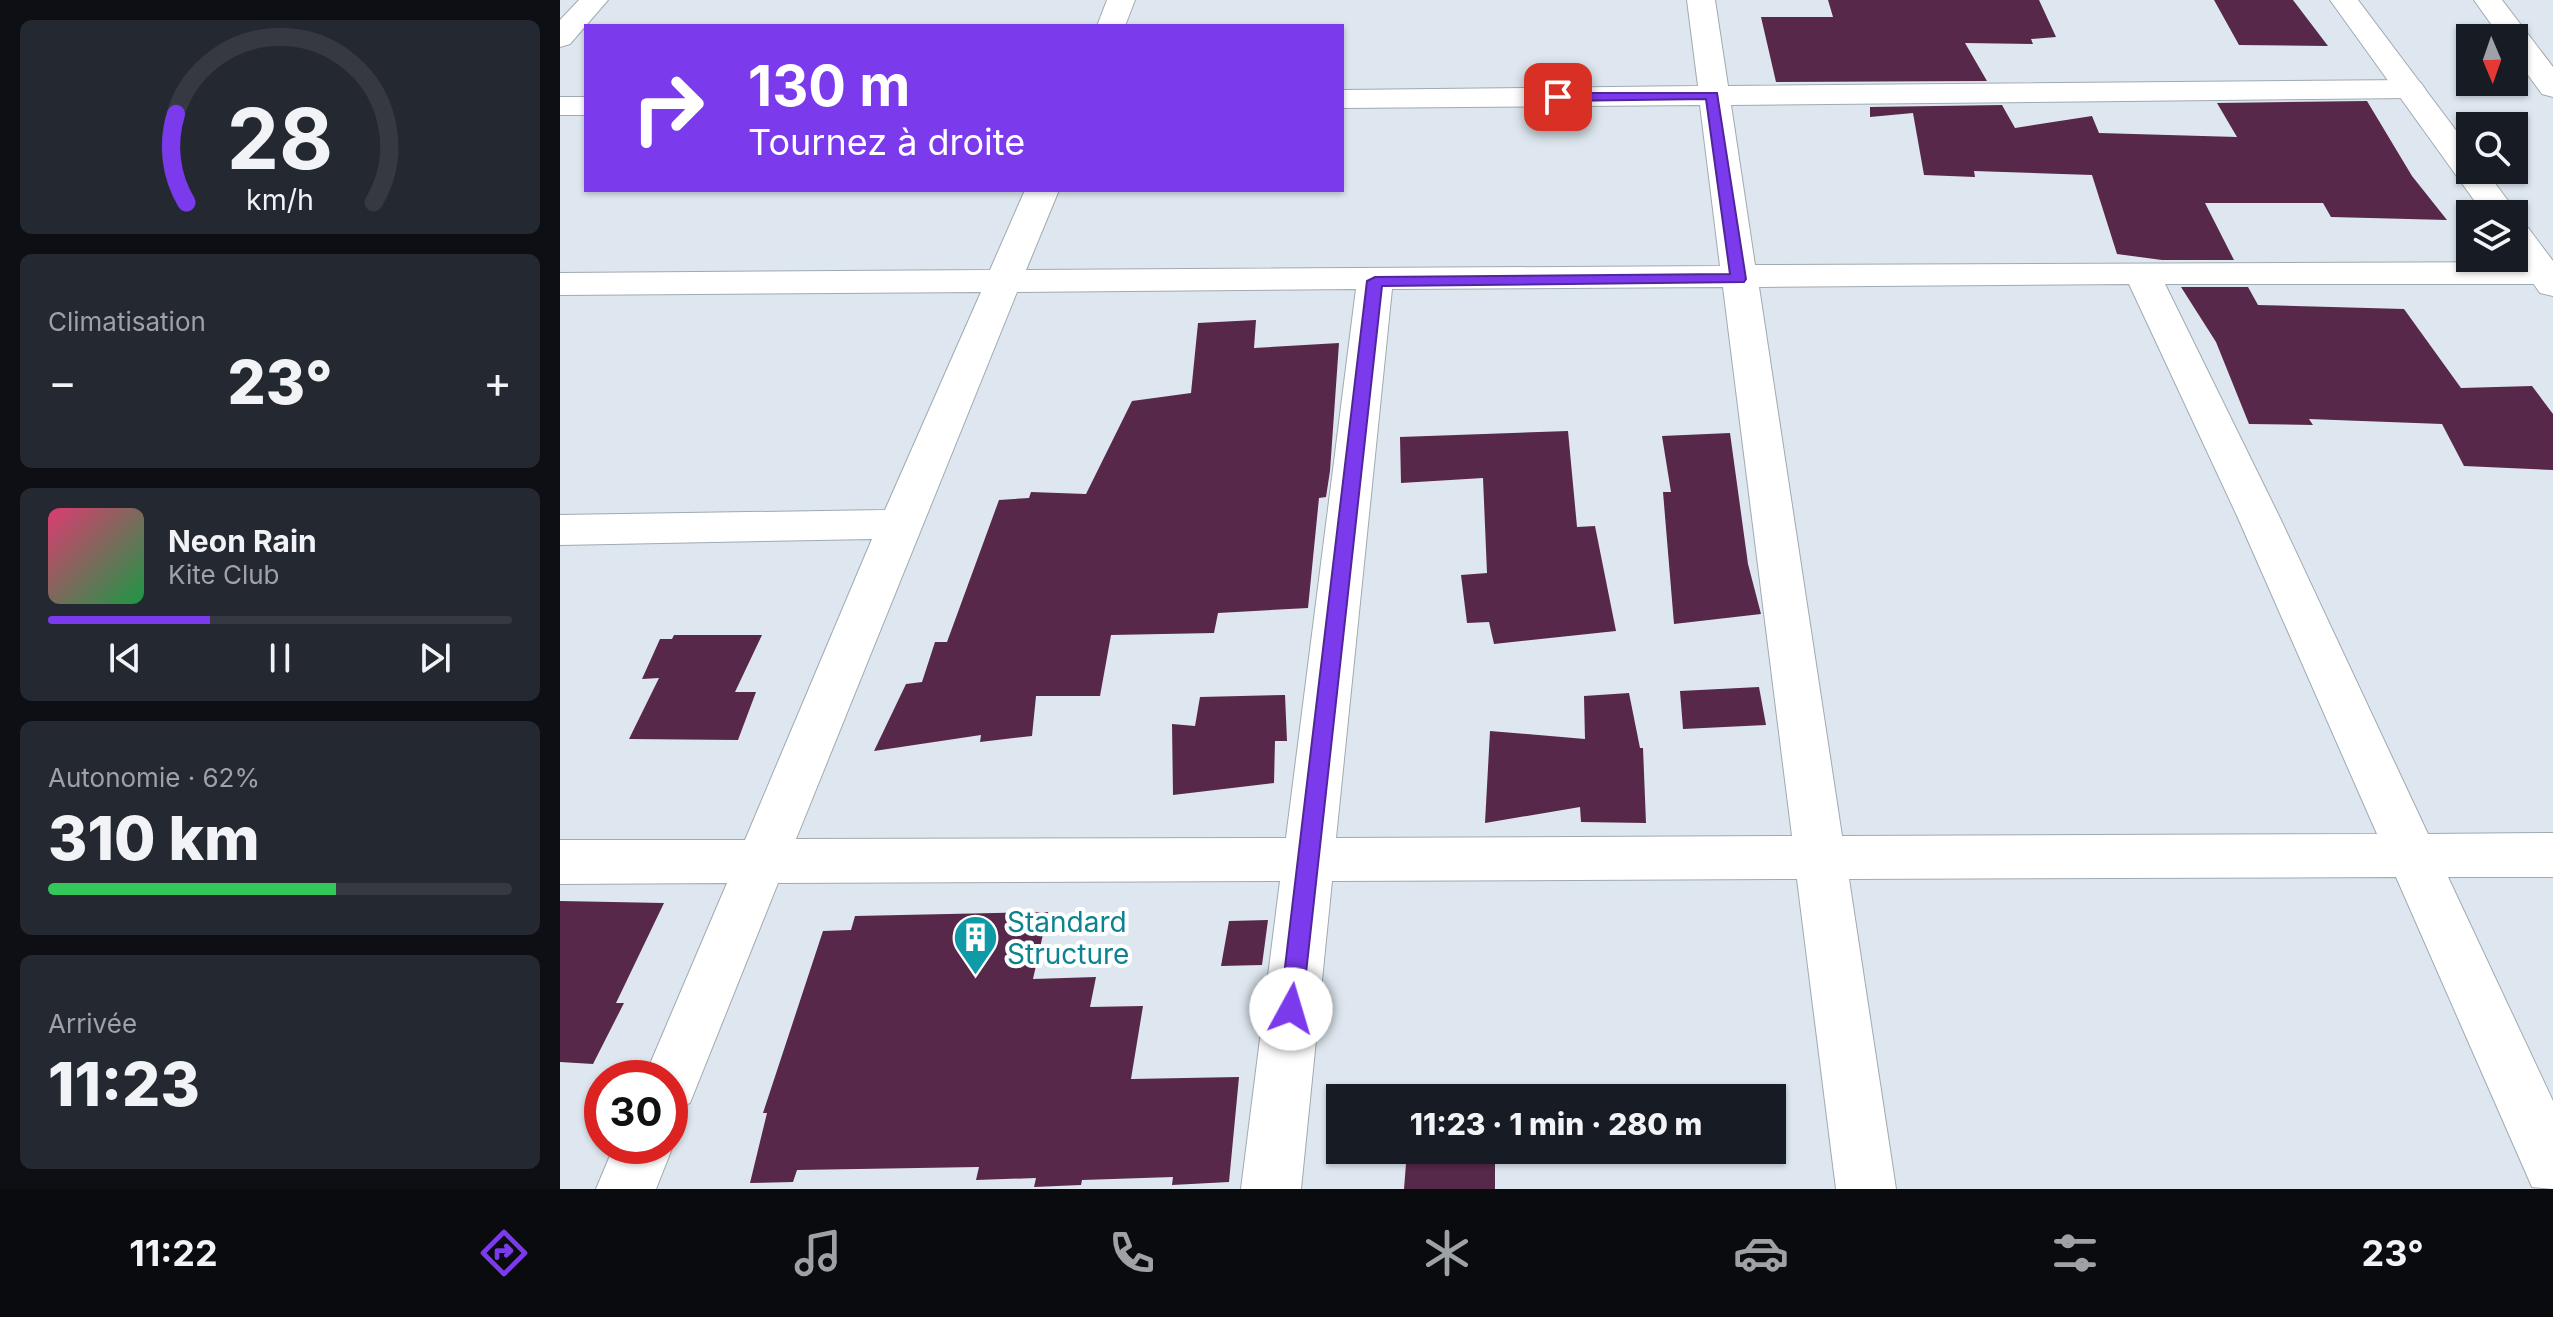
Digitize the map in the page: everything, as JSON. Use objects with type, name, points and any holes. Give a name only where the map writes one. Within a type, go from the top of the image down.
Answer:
[{"type":"street","points":[[560,38],[594,0]]},
{"type":"street","points":[[1112,24],[1121,0]]},
{"type":"street","points":[[1701,0],[1866,1189]]},
{"type":"street","points":[[2344,0],[2491,200]]},
{"type":"street","points":[[2488,0],[2505,24]]},
{"type":"street","points":[[2528,49],[2553,49]]},
{"type":"street","points":[[2528,57],[2553,88]]},
{"type":"street","points":[[1344,99],[2410,89]]},
{"type":"street","points":[[560,106],[584,106]]},
{"type":"street","points":[[680,1060],[900,524],[1041,192]]},
{"type":"street","points":[[2528,250],[2549,276]]},
{"type":"street","points":[[2143,276],[2259,518],[2553,1166]]},
{"type":"street","points":[[560,284],[2549,276]]},
{"type":"street","points":[[1271,1189],[1375,281]]},
{"type":"street","points":[[560,530],[900,524]]},
{"type":"street","points":[[560,862],[2553,855]]},
{"type":"street","points":[[626,1189],[636,1164]]},
{"type":"building","points":[[1828,0],[2039,0],[2056,37],[2031,39],[2033,44],[1965,43],[1987,81],[1776,82],[1761,17],[1833,17]]},
{"type":"building","points":[[2214,0],[2293,0],[2328,46],[2239,45]]},
{"type":"building","points":[[2367,101],[2412,176],[2447,220],[2331,217],[2323,203],[2205,203],[2234,260],[2162,260],[2117,254],[2092,175],[1974,171],[1975,177],[1924,175],[1913,113],[1870,117],[1870,107],[2002,105],[2015,128],[2092,116],[2099,133],[2237,137],[2217,103]]},
{"type":"building","points":[[2181,287],[2248,287],[2258,305],[2404,309],[2461,388],[2532,386],[2553,414],[2553,470],[2464,466],[2442,424],[2309,419],[2313,425],[2249,424],[2216,342]]},
{"type":"building","points":[[1256,320],[1254,348],[1339,343],[1330,471],[1326,497],[1319,498],[1308,608],[1218,613],[1214,633],[1111,635],[1100,696],[1036,696],[1032,736],[980,742],[981,735],[874,751],[906,684],[922,682],[935,642],[947,642],[999,500],[1029,498],[1031,492],[1086,494],[1132,401],[1191,393],[1198,323]]},
{"type":"building","points":[[1568,431],[1577,527],[1595,526],[1616,631],[1494,644],[1489,622],[1467,623],[1461,575],[1487,573],[1483,478],[1401,483],[1400,437]]},
{"type":"building","points":[[1730,433],[1748,564],[1761,614],[1674,624],[1663,492],[1671,492],[1662,436]]},
{"type":"building","points":[[674,635],[762,635],[735,692],[756,692],[738,740],[629,739],[659,678],[642,679],[660,639],[672,639]]},
{"type":"building","points":[[1759,687],[1766,725],[1683,729],[1680,691]]},
{"type":"building","points":[[1629,693],[1640,748],[1643,748],[1646,823],[1581,822],[1580,807],[1485,823],[1490,731],[1585,739],[1584,696]]},
{"type":"building","points":[[1285,695],[1287,741],[1275,741],[1274,783],[1173,795],[1172,724],[1195,726],[1200,697]]},
{"type":"building","points":[[560,901],[664,903],[616,1003],[624,1003],[595,1060],[584,1060],[584,1063],[560,1062]]},
{"type":"building","points":[[1048,912],[1033,979],[1096,977],[1090,1007],[1143,1006],[1131,1079],[1239,1077],[1229,1182],[1172,1185],[1173,1177],[1082,1180],[1081,1185],[1034,1187],[1036,1178],[976,1180],[979,1167],[797,1170],[793,1182],[750,1183],[767,1113],[763,1113],[823,931],[851,930],[855,916]]},
{"type":"building","points":[[1268,920],[1262,965],[1221,966],[1229,921]]},
{"type":"building","points":[[1406,1164],[1495,1164],[1495,1189],[1404,1189]]},
{"type":"place","name":"Standard Structure","points":[[976,977]]},
{"type":"route","points":[[1291,1009],[1375,281],[1738,279],[1712,96],[1558,97]]}]
